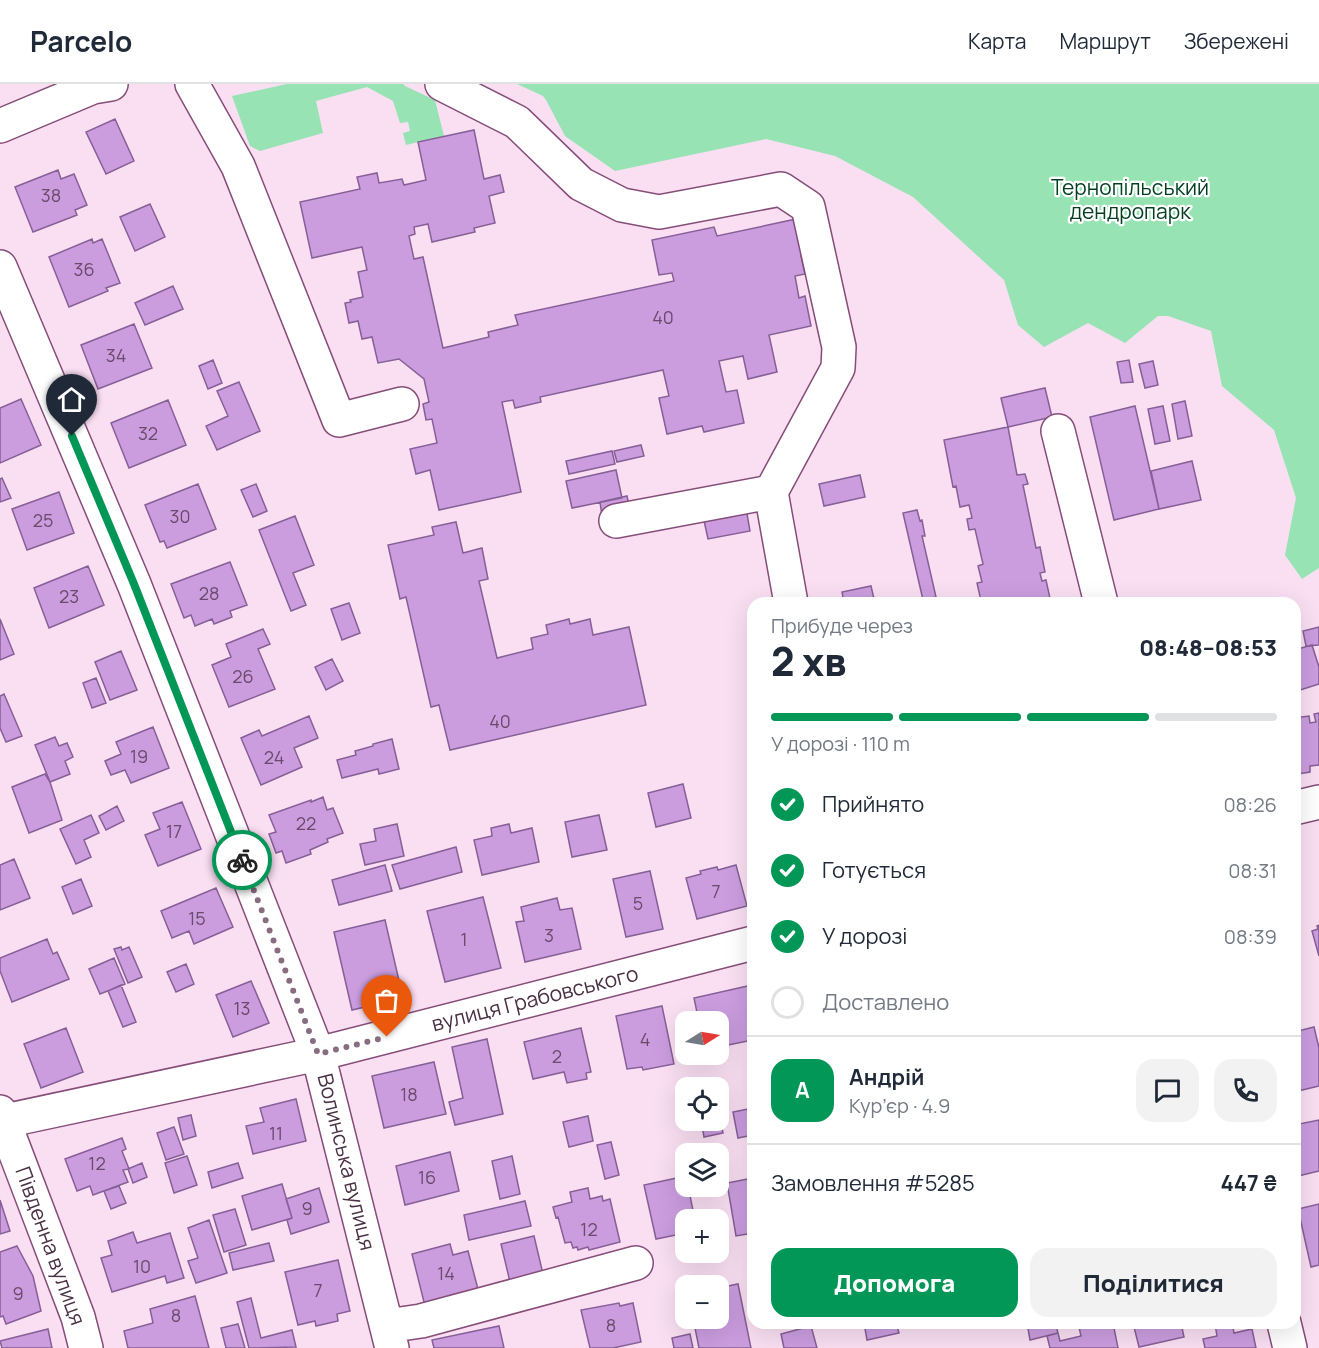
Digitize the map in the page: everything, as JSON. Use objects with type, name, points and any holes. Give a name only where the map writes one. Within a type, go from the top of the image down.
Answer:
[{"type":"street","points":[[0,126],[93,87],[111,84]]},
{"type":"street","points":[[192,84],[238,166],[339,420],[402,404]]},
{"type":"street","points":[[442,84],[517,122],[581,184],[622,205],[659,212],[781,189],[808,207],[839,347],[838,368],[771,492],[790,597]]},
{"type":"street","name":"Волинська вулиця","points":[[0,267],[134,584],[318,1054],[389,1337],[422,1321],[636,1263]]},
{"type":"street","points":[[1058,431],[1100,597]]},
{"type":"street","points":[[616,521],[771,492]]},
{"type":"street","points":[[1301,806],[1319,802]]},
{"type":"street","name":"вулиця Грабовського","points":[[1,1119],[318,1054],[747,945]]},
{"type":"street","name":"Південна вулиця","points":[[1,1119],[78,1317],[86,1348]]},
{"type":"street","points":[[1285,1329],[1290,1348]]},
{"type":"green space","points":[[287,84],[403,84],[435,100],[444,136],[406,145],[403,133],[410,131],[408,122],[400,123],[393,101],[367,87],[316,101],[323,133],[260,151],[250,146],[232,96]]},
{"type":"green space","name":"Тернопільський дендропарк","points":[[517,84],[1319,84],[1319,568],[1302,579],[1285,555],[1296,498],[1274,430],[1222,386],[1211,331],[1168,316],[1158,316],[1125,343],[1088,323],[1044,347],[1018,325],[1004,280],[913,197],[835,156],[766,139],[615,171],[565,136],[543,96]]},
{"type":"building","points":[[115,119],[134,161],[106,174],[86,132]]},
{"type":"building","points":[[474,130],[484,179],[500,175],[504,192],[489,196],[495,223],[474,228],[475,232],[432,242],[428,224],[414,227],[415,234],[409,236],[414,259],[423,257],[443,348],[489,337],[488,332],[518,325],[515,315],[674,281],[672,273],[659,275],[652,240],[714,227],[717,236],[801,218],[809,255],[801,256],[805,274],[795,276],[799,298],[805,296],[811,326],[769,335],[777,372],[748,379],[743,356],[719,361],[726,392],[737,390],[744,423],[704,432],[702,426],[667,434],[659,398],[669,396],[663,370],[540,397],[541,402],[515,408],[513,400],[502,402],[521,492],[439,510],[430,470],[416,474],[410,449],[437,443],[432,419],[426,420],[423,404],[429,402],[424,379],[399,359],[378,363],[372,337],[362,339],[358,321],[349,323],[345,303],[363,297],[358,272],[367,270],[362,247],[312,258],[300,202],[360,189],[357,177],[377,173],[379,183],[402,179],[404,185],[426,180],[418,142]]},
{"type":"building","points":[[58,170],[61,179],[74,174],[87,205],[75,210],[77,215],[33,232],[15,187]]},
{"type":"building","points":[[150,204],[165,237],[135,251],[120,217]]},
{"type":"building","points":[[92,239],[93,243],[102,239],[120,283],[106,288],[108,291],[69,307],[49,257]]},
{"type":"building","points":[[173,286],[183,309],[145,325],[135,303]]},
{"type":"building","points":[[134,324],[152,368],[98,389],[81,345]]},
{"type":"building","points":[[213,360],[222,383],[208,389],[199,366]]},
{"type":"building","points":[[1129,360],[1133,382],[1121,383],[1117,362]]},
{"type":"building","points":[[1153,361],[1158,385],[1145,388],[1139,364]]},
{"type":"building","points":[[239,382],[260,431],[217,450],[206,426],[228,416],[217,391]]},
{"type":"building","points":[[1045,388],[1052,417],[1008,427],[1001,398]]},
{"type":"building","points":[[21,399],[41,445],[0,463],[0,408]]},
{"type":"building","points":[[168,400],[186,445],[129,468],[111,423]]},
{"type":"building","points":[[1185,401],[1192,436],[1178,439],[1172,404]]},
{"type":"building","points":[[1135,406],[1159,509],[1114,520],[1090,417]]},
{"type":"building","points":[[1163,406],[1170,441],[1155,444],[1148,409]]},
{"type":"building","points":[[1008,427],[1017,475],[1025,474],[1028,484],[1023,485],[1036,548],[1040,547],[1045,572],[1040,573],[1042,581],[1046,580],[1050,597],[980,597],[977,583],[982,582],[978,566],[983,564],[975,529],[969,530],[967,519],[972,518],[969,505],[960,507],[956,486],[953,487],[944,440]]},
{"type":"building","points":[[641,445],[644,456],[617,462],[614,451]]},
{"type":"building","points":[[612,451],[615,464],[569,474],[566,461]]},
{"type":"building","points":[[1192,461],[1201,500],[1159,509],[1151,471]]},
{"type":"building","points":[[616,470],[622,498],[572,508],[566,481]]},
{"type":"building","points":[[860,475],[865,497],[824,506],[819,484]]},
{"type":"building","points":[[2,478],[11,498],[0,502],[0,479]]},
{"type":"building","points":[[198,484],[216,529],[167,548],[164,541],[160,542],[145,505]]},
{"type":"building","points":[[256,484],[267,511],[253,517],[241,490]]},
{"type":"building","points":[[59,492],[74,533],[27,550],[12,509]]},
{"type":"building","points":[[627,496],[630,510],[602,516],[600,502]]},
{"type":"building","points":[[746,508],[750,531],[708,539],[703,516]]},
{"type":"building","points":[[917,510],[920,521],[922,520],[925,536],[922,536],[936,597],[922,597],[903,513]]},
{"type":"building","points":[[295,516],[314,565],[293,573],[306,605],[291,611],[259,530]]},
{"type":"building","points":[[456,522],[463,553],[482,548],[488,579],[479,581],[497,658],[533,649],[531,638],[548,634],[546,625],[569,619],[570,624],[590,619],[593,635],[629,627],[646,705],[450,750],[439,705],[431,707],[406,597],[400,599],[388,545],[434,535],[432,527]]},
{"type":"building","points":[[230,562],[247,605],[230,611],[232,617],[214,624],[212,619],[195,626],[191,615],[184,618],[171,584]]},
{"type":"building","points":[[88,566],[104,605],[49,628],[34,588]]},
{"type":"building","points":[[871,586],[874,597],[843,597],[842,592]]},
{"type":"building","points":[[349,603],[360,633],[342,640],[331,609]]},
{"type":"building","points":[[0,619],[14,654],[0,660]]},
{"type":"building","points":[[1319,627],[1319,645],[1306,646],[1303,631]]},
{"type":"building","points":[[263,629],[270,644],[258,649],[275,689],[229,707],[212,665],[231,657],[226,644]]},
{"type":"building","points":[[1312,645],[1319,667],[1319,684],[1301,690],[1301,648]]},
{"type":"building","points":[[121,651],[137,690],[110,700],[95,662]]},
{"type":"building","points":[[332,659],[343,681],[326,690],[315,667]]},
{"type":"building","points":[[96,678],[106,703],[92,708],[83,683]]},
{"type":"building","points":[[4,694],[22,736],[6,742],[0,728],[0,696]]},
{"type":"building","points":[[1319,713],[1319,765],[1310,766],[1310,772],[1301,774],[1301,717],[1309,716],[1310,723],[1316,722],[1314,714]]},
{"type":"building","points":[[309,716],[318,738],[294,748],[302,767],[261,785],[241,738],[259,730],[262,736]]},
{"type":"building","points":[[153,727],[169,768],[131,783],[125,770],[111,775],[105,761],[121,754],[116,742]]},
{"type":"building","points":[[55,737],[59,746],[67,743],[73,757],[65,761],[70,774],[50,782],[35,745]]},
{"type":"building","points":[[392,739],[399,769],[379,774],[378,769],[342,778],[337,760],[356,755],[355,751],[373,746],[373,744]]},
{"type":"building","points":[[45,774],[50,782],[62,820],[29,833],[12,787]]},
{"type":"building","points":[[683,784],[691,818],[656,827],[648,793]]},
{"type":"building","points":[[323,797],[327,810],[333,808],[343,833],[327,839],[328,842],[310,850],[311,854],[286,863],[282,851],[276,853],[269,834],[276,832],[269,815]]},
{"type":"building","points":[[182,802],[201,849],[158,866],[145,835],[160,829],[153,813]]},
{"type":"building","points":[[117,806],[124,821],[106,830],[99,816]]},
{"type":"building","points":[[91,815],[99,833],[84,840],[91,857],[76,864],[60,829]]},
{"type":"building","points":[[599,815],[607,850],[572,857],[565,822]]},
{"type":"building","points":[[397,824],[404,856],[365,865],[360,844],[376,841],[374,829]]},
{"type":"building","points":[[509,824],[511,833],[532,828],[539,862],[482,875],[474,840],[492,836],[491,828]]},
{"type":"building","points":[[456,847],[462,872],[400,889],[392,865]]},
{"type":"building","points":[[14,859],[30,898],[0,910],[0,865]]},
{"type":"building","points":[[385,865],[392,891],[339,905],[332,880]]},
{"type":"building","points":[[736,865],[747,906],[697,919],[686,878],[701,874],[700,871],[717,867],[718,870]]},
{"type":"building","points":[[650,871],[663,929],[626,937],[613,879]]},
{"type":"building","points":[[81,879],[92,906],[73,914],[62,887]]},
{"type":"building","points":[[216,888],[233,927],[194,944],[189,931],[172,938],[161,911]]},
{"type":"building","points":[[483,897],[501,968],[445,982],[427,911]]},
{"type":"building","points":[[557,898],[560,910],[572,908],[581,949],[525,962],[516,922],[524,921],[521,907]]},
{"type":"building","points":[[385,920],[403,998],[352,1010],[334,932]]},
{"type":"building","points":[[1319,925],[1319,956],[1312,931],[1318,929]]},
{"type":"building","points":[[47,939],[53,954],[57,952],[69,979],[12,1002],[0,971],[0,958]]},
{"type":"building","points":[[121,947],[122,950],[129,947],[142,977],[128,983],[114,949]]},
{"type":"building","points":[[114,958],[125,984],[100,994],[89,969]]},
{"type":"building","points":[[186,964],[194,984],[176,992],[167,972]]},
{"type":"building","points":[[251,981],[269,1023],[233,1037],[216,995]]},
{"type":"building","points":[[121,985],[136,1022],[123,1027],[108,991]]},
{"type":"building","points":[[747,986],[747,1041],[729,1045],[729,1011],[697,1011],[694,998]]},
{"type":"building","points":[[662,1006],[674,1064],[643,1070],[642,1067],[627,1069],[616,1016]]},
{"type":"building","points":[[1314,1027],[1319,1048],[1319,1086],[1301,1090],[1301,1030]]},
{"type":"building","points":[[66,1028],[83,1072],[41,1088],[24,1044]]},
{"type":"building","points":[[581,1028],[591,1072],[586,1073],[587,1079],[567,1083],[564,1072],[533,1079],[524,1042]]},
{"type":"building","points":[[487,1039],[503,1114],[455,1125],[449,1102],[463,1098],[452,1047]]},
{"type":"building","points":[[434,1062],[446,1114],[384,1128],[372,1076]]},
{"type":"building","points":[[296,1099],[306,1141],[253,1154],[246,1126],[264,1122],[260,1108]]},
{"type":"building","points":[[747,1109],[747,1136],[738,1138],[733,1112]]},
{"type":"building","points":[[191,1115],[196,1136],[183,1140],[178,1118]]},
{"type":"building","points":[[588,1116],[593,1141],[569,1147],[563,1122]]},
{"type":"building","points":[[1319,1120],[1319,1171],[1301,1175],[1301,1124]]},
{"type":"building","points":[[174,1127],[184,1154],[166,1160],[157,1133]]},
{"type":"building","points":[[703,1131],[723,1131],[723,1133],[704,1137]]},
{"type":"building","points":[[122,1138],[126,1149],[122,1151],[129,1169],[123,1170],[128,1182],[93,1195],[90,1186],[77,1191],[65,1159]]},
{"type":"building","points":[[611,1142],[619,1175],[605,1179],[597,1145]]},
{"type":"building","points":[[450,1152],[459,1191],[405,1205],[396,1166]]},
{"type":"building","points":[[187,1156],[197,1185],[174,1193],[165,1163]]},
{"type":"building","points":[[512,1156],[520,1194],[500,1199],[492,1161]]},
{"type":"building","points":[[142,1163],[147,1177],[133,1183],[128,1169]]},
{"type":"building","points":[[238,1163],[243,1178],[212,1188],[208,1172]]},
{"type":"building","points":[[675,1178],[675,1197],[690,1197],[693,1209],[675,1209],[675,1235],[656,1239],[644,1185]]},
{"type":"building","points":[[747,1179],[747,1234],[736,1236],[729,1183]]},
{"type":"building","points":[[282,1184],[292,1218],[252,1230],[242,1196]]},
{"type":"building","points":[[119,1186],[126,1203],[111,1209],[104,1191]]},
{"type":"building","points":[[319,1188],[329,1222],[291,1234],[287,1220],[292,1218],[286,1199]]},
{"type":"building","points":[[588,1188],[590,1199],[602,1196],[603,1201],[610,1199],[620,1242],[589,1250],[588,1247],[578,1250],[577,1247],[573,1248],[571,1242],[565,1243],[553,1207],[572,1202],[570,1192]]},
{"type":"building","points":[[0,1200],[10,1231],[0,1234]]},
{"type":"building","points":[[525,1201],[531,1226],[469,1240],[464,1215]]},
{"type":"building","points":[[1319,1204],[1319,1265],[1311,1267],[1301,1222],[1301,1208]]},
{"type":"building","points":[[235,1209],[246,1245],[224,1252],[213,1215]]},
{"type":"building","points":[[209,1220],[227,1273],[196,1283],[188,1261],[198,1258],[188,1228]]},
{"type":"building","points":[[133,1232],[137,1243],[170,1233],[184,1278],[167,1283],[165,1276],[112,1292],[101,1258],[112,1255],[108,1241]]},
{"type":"building","points":[[534,1236],[543,1274],[510,1282],[501,1244]]},
{"type":"building","points":[[269,1243],[274,1261],[233,1270],[229,1253]]},
{"type":"building","points":[[450,1244],[453,1255],[468,1251],[479,1293],[425,1306],[412,1254]]},
{"type":"building","points":[[17,1246],[33,1276],[41,1311],[6,1324],[3,1316],[0,1317],[0,1252]]},
{"type":"building","points":[[338,1260],[350,1311],[337,1314],[338,1321],[316,1326],[315,1321],[298,1325],[285,1272]]},
{"type":"building","points":[[738,1284],[751,1348],[699,1348],[695,1329],[729,1329],[729,1286]]},
{"type":"building","points":[[195,1296],[209,1348],[128,1348],[124,1331],[153,1323],[150,1309]]},
{"type":"building","points":[[251,1298],[261,1338],[292,1330],[296,1347],[249,1348],[237,1302]]},
{"type":"building","points":[[619,1303],[620,1306],[633,1303],[641,1342],[613,1348],[590,1348],[581,1310]]},
{"type":"building","points":[[238,1324],[245,1348],[226,1348],[221,1328]]},
{"type":"building","points":[[499,1326],[504,1348],[434,1348],[432,1340]]},
{"type":"building","points":[[48,1329],[52,1348],[2,1348],[0,1341]]},
{"type":"building","points":[[800,1329],[812,1329],[817,1348],[784,1348],[781,1334]]},
{"type":"building","points":[[865,1329],[898,1329],[899,1333],[867,1340]]},
{"type":"building","points":[[1028,1329],[1057,1329],[1058,1333],[1030,1340]]},
{"type":"building","points":[[1079,1329],[1114,1329],[1118,1348],[1050,1348],[1047,1336],[1058,1333],[1060,1341],[1081,1336]]},
{"type":"building","points":[[1134,1329],[1182,1329],[1184,1337],[1139,1347]]},
{"type":"building","points":[[1216,1329],[1233,1329],[1234,1333],[1252,1329],[1256,1348],[1205,1348],[1203,1339],[1217,1336]]},
{"type":"building","points":[[690,1334],[693,1348],[674,1348],[672,1338]]},
{"type":"way so far","points":[[242,860],[318,1054],[387,1037]]},
{"type":"route","points":[[72,436],[134,584],[242,860]]}]
